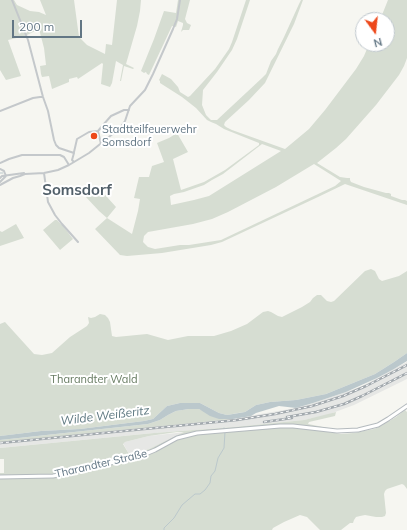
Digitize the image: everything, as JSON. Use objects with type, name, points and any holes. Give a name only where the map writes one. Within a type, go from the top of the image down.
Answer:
[{"type":"main road","name":"Tharandter Straße","points":[[0,477],[63,475],[143,455],[177,438],[197,433],[280,426],[337,431],[358,430],[378,425],[407,406]]},
{"type":"street","points":[[12,0],[28,40],[56,145],[59,148],[74,153]]},
{"type":"street","points":[[0,185],[25,174],[44,173],[58,170],[69,165],[89,153],[123,125],[130,106],[144,90],[154,74],[175,25],[180,0]]},
{"type":"street","points":[[0,111],[34,98],[43,97]]},
{"type":"street","points":[[74,162],[72,160],[77,139],[89,132],[98,131],[112,116],[124,110],[129,110]]},
{"type":"street","points":[[98,131],[101,144]]},
{"type":"street","points":[[0,163],[22,154],[60,155],[64,157],[69,165]]},
{"type":"street","points":[[0,169],[6,176]]},
{"type":"street","points":[[0,178],[24,173]]},
{"type":"street","points":[[44,173],[48,202],[54,215],[78,242]]},
{"type":"street","points":[[0,182],[6,176]]},
{"type":"shaded area","points":[[407,353],[407,361],[377,378],[346,392],[296,408],[279,406],[251,416],[233,419],[219,419],[210,416],[199,409],[189,409],[176,411],[160,420],[148,424],[0,440],[0,436],[41,431],[80,429],[144,421],[153,419],[167,406],[180,403],[200,403],[219,413],[227,415],[245,412],[256,405],[270,402],[296,400],[326,394],[375,374]]},
{"type":"shaded area","points":[[407,362],[407,379],[354,405],[327,415],[304,420],[0,448],[0,442],[212,422],[296,408],[362,386]]},
{"type":"shaded area","points":[[186,432],[149,449],[134,454],[129,454],[123,443],[149,436]]},
{"type":"green space","points":[[0,0],[14,0],[17,5],[30,11],[39,12],[46,15],[40,0],[74,0],[79,37],[87,45],[105,54],[106,44],[112,45],[117,0],[141,0],[137,26],[126,64],[134,68],[124,66],[120,81],[123,65],[116,61],[110,87],[101,84],[102,63],[78,79],[77,77],[69,79],[69,82],[52,89],[49,76],[42,77],[41,74],[40,66],[46,65],[44,48],[39,29],[25,36],[8,40],[21,76],[6,80],[0,70]]},
{"type":"green space","points":[[178,0],[190,0],[185,19],[187,23],[191,25],[189,30],[183,30],[181,32],[183,23],[178,21],[176,27],[172,26],[149,75],[146,72],[144,73],[141,71],[164,11],[176,13]]},
{"type":"green space","points":[[246,0],[250,0],[232,50],[203,90],[202,105],[206,115],[211,120],[217,120],[266,74],[301,0],[303,0],[294,24],[265,83],[225,122],[224,125],[232,130],[285,149],[309,129],[325,110],[356,69],[366,52],[395,52],[395,12],[383,12],[388,0],[407,0],[407,58],[404,66],[376,105],[346,139],[317,163],[340,177],[350,178],[351,182],[389,193],[391,196],[405,200],[407,201],[407,205],[345,184],[222,242],[162,253],[127,256],[120,255],[95,229],[107,218],[132,234],[140,199],[134,198],[139,177],[149,177],[152,166],[164,162],[157,143],[177,133],[188,152],[173,159],[181,190],[204,182],[225,170],[259,145],[259,143],[224,129],[207,120],[196,108],[160,83],[159,80],[162,74],[171,79],[178,87],[180,92],[188,97],[190,96],[215,69],[229,49]],"holes":[[[262,144],[281,151],[209,196],[171,205],[170,196],[204,185],[223,174]],[[314,164],[341,181],[335,186],[221,240],[155,249],[148,247],[143,242],[144,236],[148,232],[193,224],[212,219],[228,212],[276,187]]]},
{"type":"green space","points":[[99,188],[116,207],[107,218],[85,196]]},
{"type":"green space","points":[[55,220],[63,226],[73,239],[60,250],[43,230]]},
{"type":"green space","points":[[16,224],[24,238],[0,246],[0,231],[2,232]]},
{"type":"green space","name":"Tharandter Wald","points":[[371,269],[375,271],[379,279],[382,281],[399,276],[407,271],[407,353],[375,374],[326,394],[296,400],[270,402],[256,405],[245,412],[227,415],[219,413],[200,403],[180,403],[167,406],[153,419],[144,421],[80,429],[41,431],[0,436],[0,324],[5,322],[34,354],[42,355],[52,353],[70,337],[87,326],[89,323],[88,317],[95,317],[100,314],[105,315],[108,318],[112,336],[116,337],[147,334],[168,340],[188,336],[214,336],[247,324],[263,312],[268,311],[282,317],[310,302],[317,295],[321,295],[327,301],[334,301],[365,271]]},
{"type":"green space","points":[[199,409],[224,419],[233,419],[0,442],[0,440],[148,424],[160,420],[176,411]]},
{"type":"green space","points":[[405,410],[407,412],[407,489],[402,484],[385,491],[385,516],[376,517],[365,515],[356,517],[353,523],[350,523],[341,530],[320,530],[307,517],[300,515],[284,522],[272,530],[0,530],[0,473],[4,473],[4,459],[0,459],[0,448],[304,420],[336,412],[335,416],[309,422],[308,424],[328,428],[328,432],[341,434],[374,429],[396,417]],"holes":[[[184,432],[135,454],[129,454],[123,444],[125,442],[149,436]]]},
{"type":"waterway","points":[[164,530],[182,505],[195,494],[200,494],[210,483],[218,458],[224,448],[225,432]]},
{"type":"railway","points":[[0,443],[237,420],[275,414],[312,406],[343,396],[407,365]]},
{"type":"railway","points":[[287,417],[316,412],[344,404],[407,373]]},
{"type":"railway","points":[[264,422],[292,418]]},
{"type":"place","name":"Stadtteilfeuerwehr Somsdorf","points":[[94,136]]},
{"type":"district","name":"Somsdorf","points":[[77,190]]},
{"type":"water label","name":"Wilde Weißeritz","points":[[105,416]]}]
